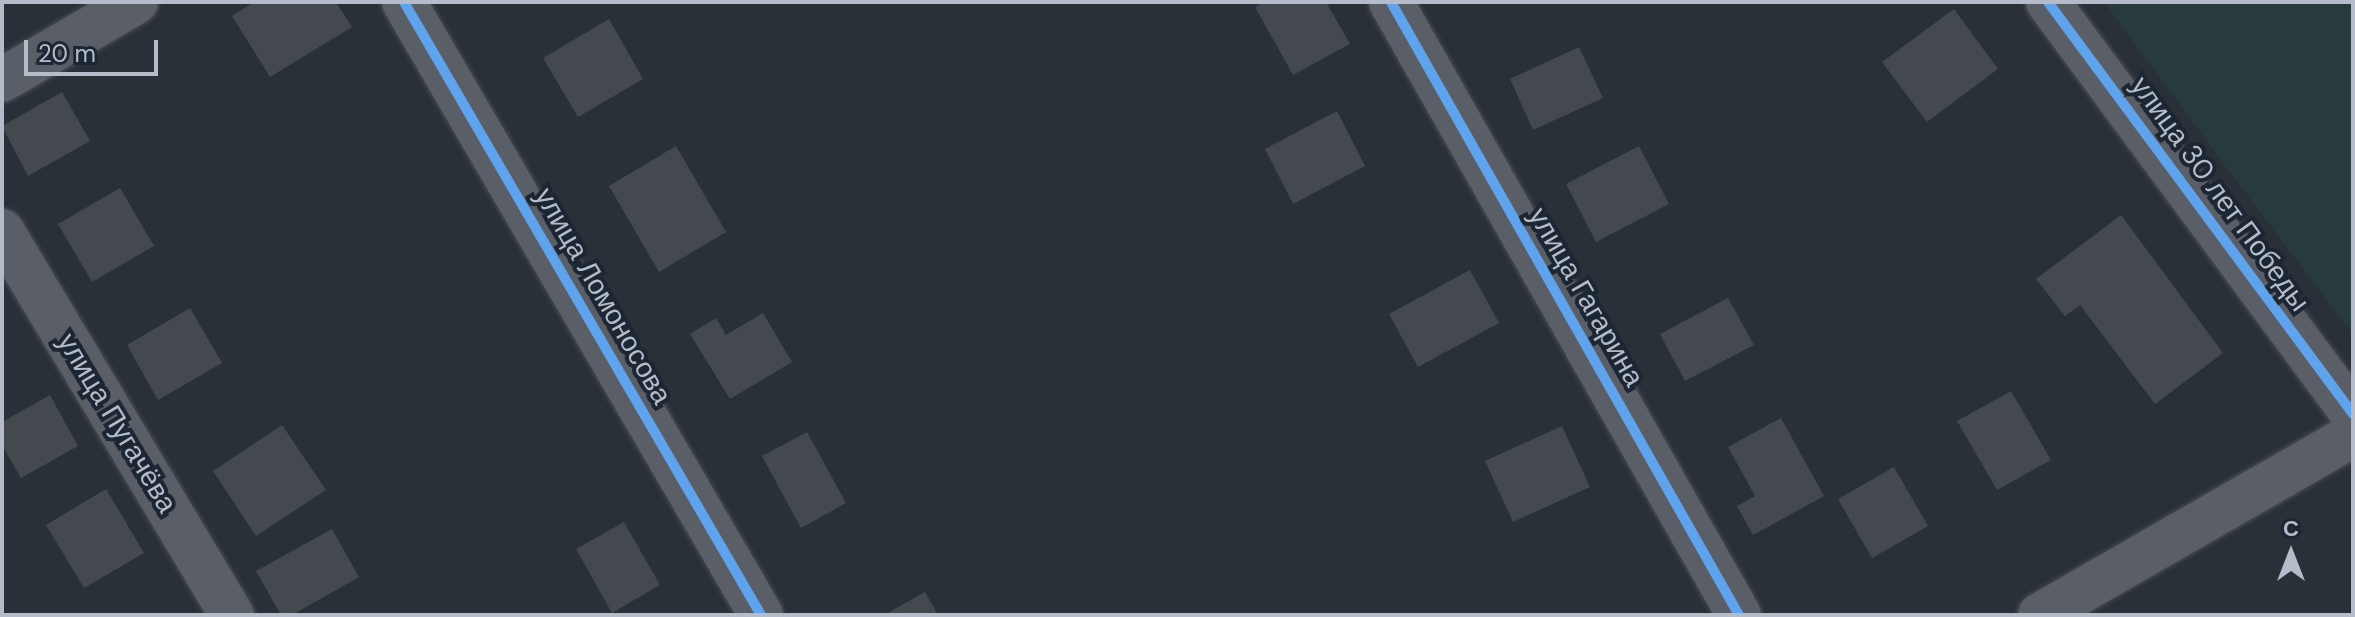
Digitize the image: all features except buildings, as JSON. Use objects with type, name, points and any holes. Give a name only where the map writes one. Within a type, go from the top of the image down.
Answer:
[{"type":"street","points":[[2,80],[136,2]]},
{"type":"street","name":"улица Ломоносова","points":[[404,2],[761,615]]},
{"type":"street","name":"улица Гагарина","points":[[1391,2],[1739,615]]},
{"type":"street","name":"улица 30 лет Победы","points":[[2048,2],[2353,414]]},
{"type":"street","name":"улица Пугачёва","points":[[2,231],[232,615]]},
{"type":"street","points":[[2040,615],[2353,435]]},
{"type":"green space","points":[[2104,2],[2353,2],[2353,335],[2229,171]]},
{"type":"cycle path","points":[[404,2],[761,615]]},
{"type":"cycle path","points":[[1391,2],[1739,615]]},
{"type":"cycle path","points":[[2048,2],[2353,414]]}]
